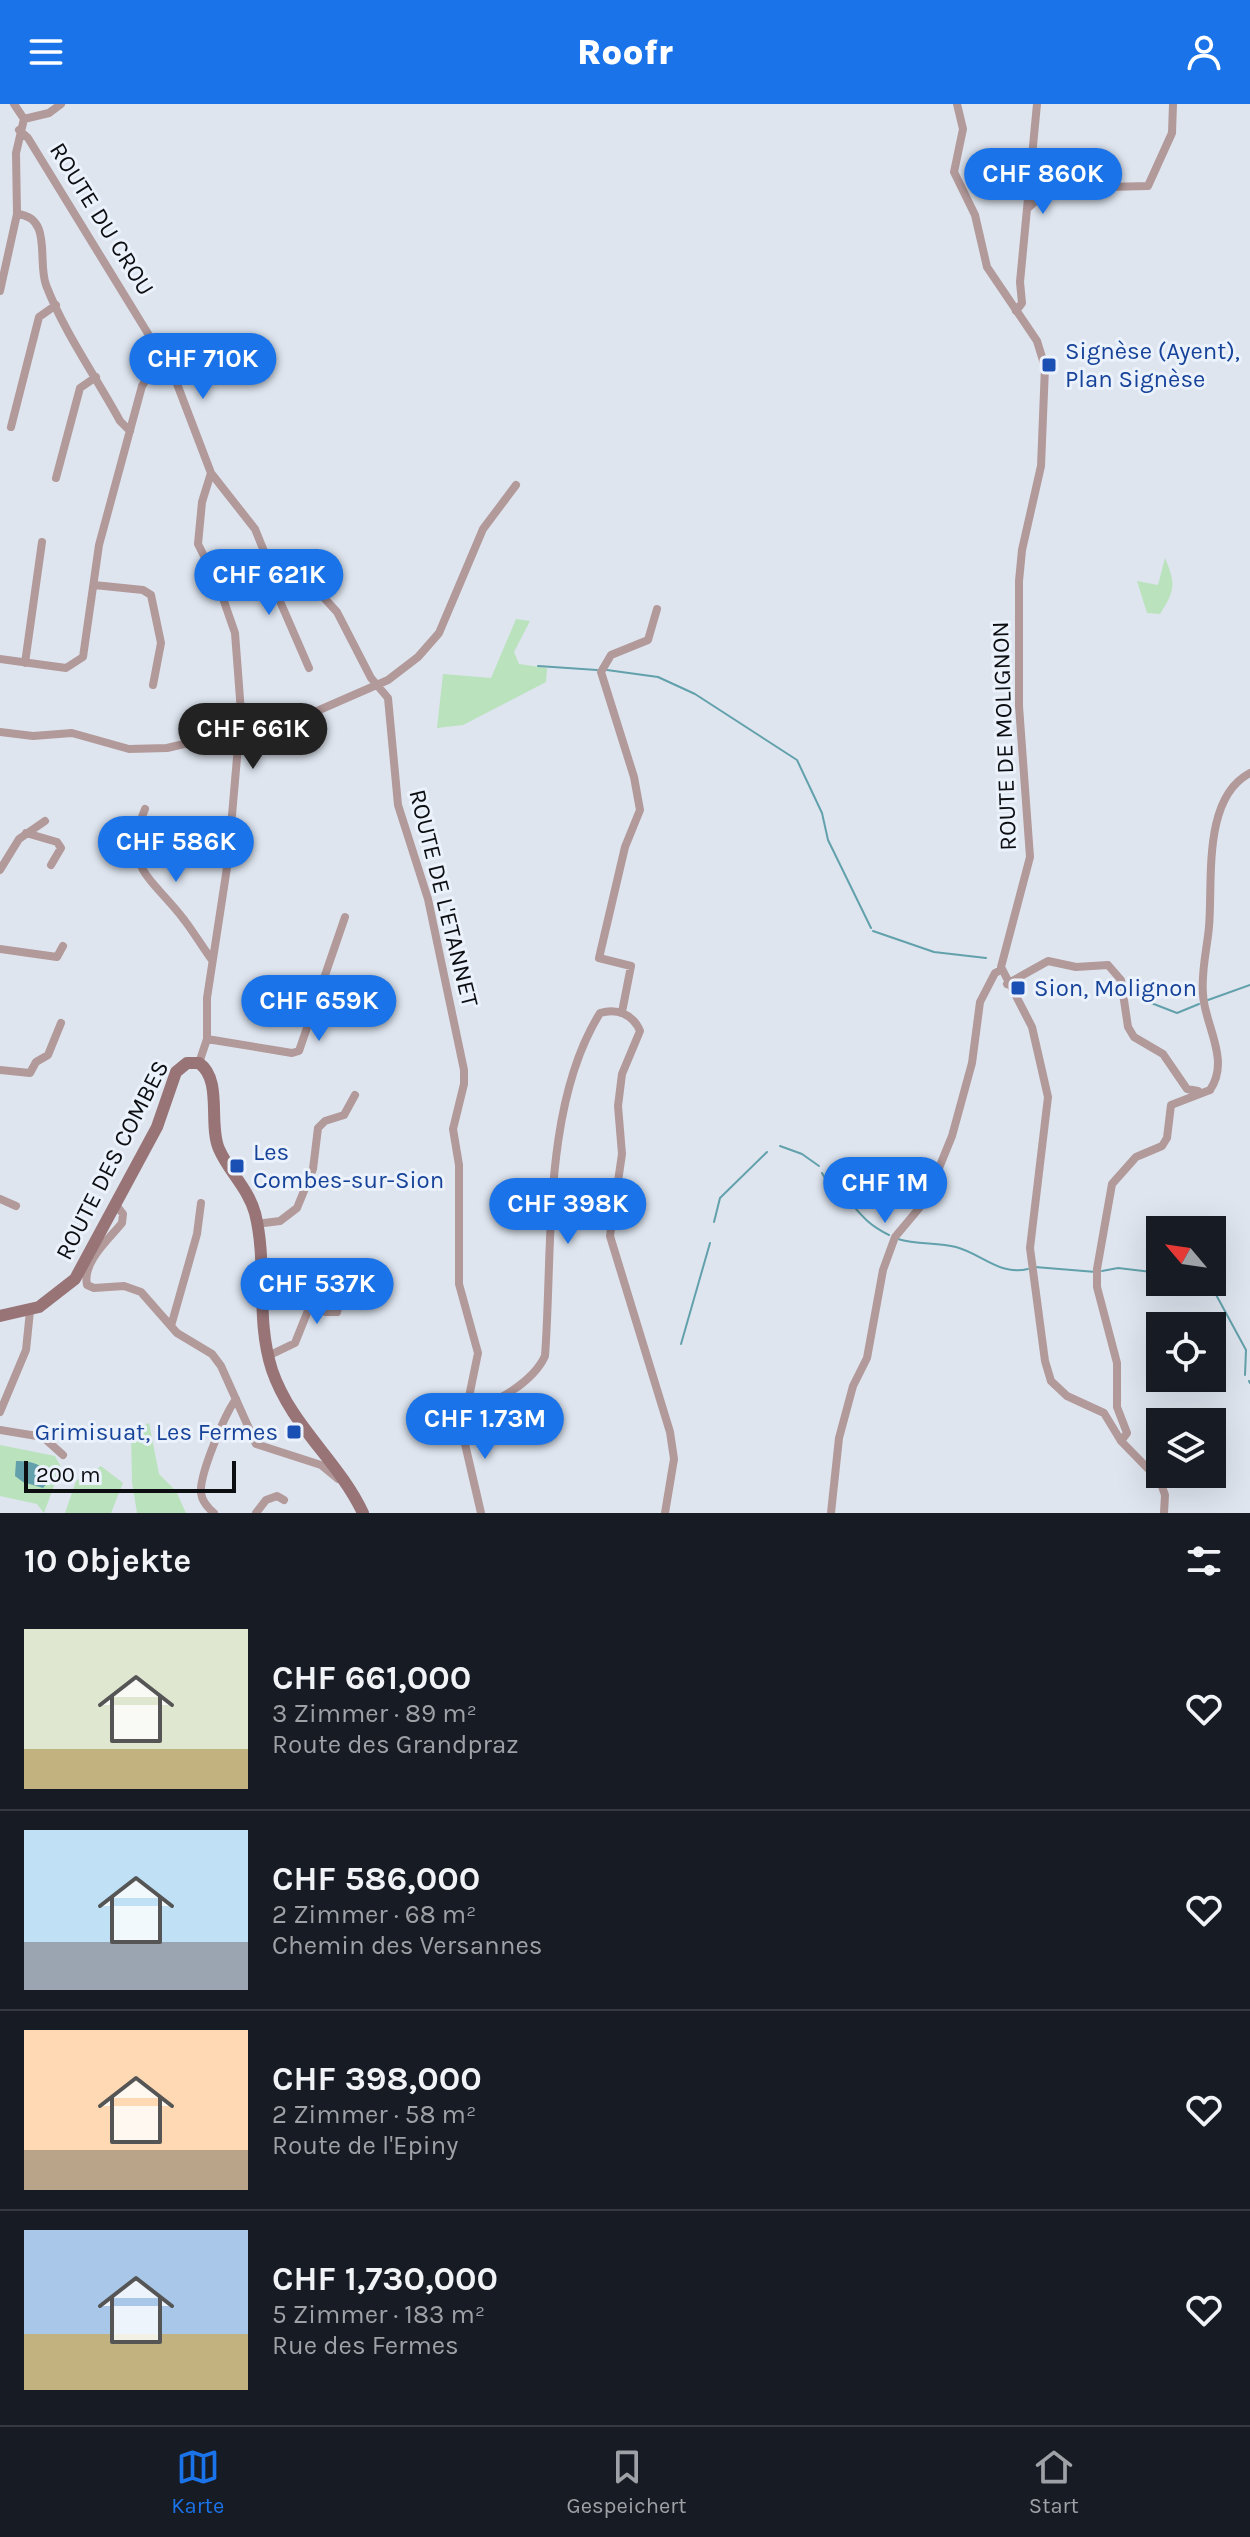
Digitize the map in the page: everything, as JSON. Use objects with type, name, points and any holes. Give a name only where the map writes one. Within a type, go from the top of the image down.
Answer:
[{"type":"street","points":[[14,104],[24,119]]},
{"type":"street","points":[[24,119],[49,113],[61,104]]},
{"type":"street","name":"ROUTE DE MOLIGNON","points":[[831,1513],[839,1438],[853,1386],[867,1358],[883,1270],[895,1237],[926,1200],[947,1149],[972,1063],[980,1002],[995,973],[1001,970],[1030,857],[1019,691],[1019,581],[1022,550],[1041,466],[1045,367],[1042,353],[987,267],[975,215],[954,172],[963,129],[957,104]]},
{"type":"street","points":[[1016,311],[1022,299],[1020,282],[1037,104]]},
{"type":"street","points":[[1028,208],[1043,194],[1064,188],[1148,186],[1172,133],[1173,104]]},
{"type":"street","points":[[0,291],[17,214],[16,153],[24,119]]},
{"type":"street","name":"ROUTE DU CROU","points":[[19,130],[28,138],[181,389],[211,473],[255,529],[268,561],[269,576],[309,668]]},
{"type":"street","points":[[17,214],[29,215],[38,225],[44,276],[56,305],[120,421],[130,431]]},
{"type":"street","points":[[11,427],[39,317],[56,305]]},
{"type":"street","points":[[0,659],[66,668],[80,661],[88,638],[99,545],[145,378],[167,364]]},
{"type":"street","points":[[56,478],[80,388],[96,377]]},
{"type":"street","points":[[199,1063],[207,1039],[207,998],[228,861],[241,725],[235,633],[218,584],[198,544],[202,502],[211,473]]},
{"type":"street","points":[[0,732],[83,734],[141,750],[210,738],[241,725],[317,711],[377,685],[407,667],[439,633],[483,529],[516,485]]},
{"type":"street","points":[[25,663],[42,542]]},
{"type":"street","points":[[268,561],[282,563],[303,575],[337,612],[377,685]]},
{"type":"street","points":[[94,585],[143,590],[151,595],[161,643],[153,685]]},
{"type":"street","points":[[622,1012],[631,966],[599,958],[625,847],[640,810],[634,777],[601,672],[611,655],[648,640],[657,609]]},
{"type":"street","name":"ROUTE DE L'ETANNET","points":[[377,685],[389,703],[398,805],[428,899],[464,1070],[464,1084],[453,1129],[459,1165],[459,1284],[478,1353],[462,1431],[481,1513]]},
{"type":"street","points":[[1210,1090],[1217,1069],[1216,1047],[1202,998],[1210,924],[1208,889],[1225,794],[1250,773]]},
{"type":"street","points":[[145,809],[137,839],[142,873],[171,902],[212,960]]},
{"type":"street","points":[[0,870],[26,833],[45,821]]},
{"type":"street","points":[[26,833],[57,842],[61,848],[51,865]]},
{"type":"street","points":[[207,1039],[292,1053],[299,1051],[345,917]]},
{"type":"street","points":[[0,949],[57,957],[63,946]]},
{"type":"street","points":[[1007,984],[1048,961],[1076,967],[1108,965],[1121,980],[1128,1027],[1134,1037],[1163,1054],[1187,1089],[1210,1090]]},
{"type":"street","points":[[1001,970],[1032,1027],[1048,1097],[1030,1268],[1051,1381],[1067,1396],[1098,1408],[1121,1441],[1160,1481],[1166,1502],[1164,1513]]},
{"type":"street","points":[[466,1406],[481,1405],[511,1389],[535,1372],[545,1356],[562,1119],[591,1027],[600,1013],[622,1012],[636,1021],[640,1031],[622,1074],[618,1106],[622,1154],[610,1236],[674,1453],[665,1513]]},
{"type":"street","points":[[0,1070],[30,1073],[38,1060],[48,1055],[61,1023]]},
{"type":"street","name":"ROUTE DES COMBES","points":[[0,1316],[30,1311],[54,1298],[75,1279],[162,1117],[176,1072],[187,1063],[199,1063],[211,1078],[217,1145],[250,1200],[256,1224],[262,1321],[268,1356],[293,1415],[346,1482],[363,1513]]},
{"type":"street","points":[[1121,1441],[1127,1433],[1117,1407],[1117,1363],[1097,1272],[1112,1184],[1136,1157],[1162,1146],[1167,1138],[1171,1105],[1210,1090]]},
{"type":"street","points":[[256,1224],[280,1221],[297,1208],[313,1169],[318,1128],[325,1121],[344,1115],[355,1095]]},
{"type":"street","points":[[0,1199],[16,1206]]},
{"type":"street","points":[[171,1326],[197,1234],[201,1203]]},
{"type":"street","points":[[116,1205],[123,1214],[122,1223],[103,1242],[87,1273],[87,1285],[136,1289],[147,1297],[171,1326],[212,1354],[256,1444],[315,1462],[346,1482]]},
{"type":"street","points":[[268,1356],[295,1343],[313,1298],[321,1300],[325,1312],[337,1312],[345,1285]]},
{"type":"street","points":[[0,1412],[26,1350],[30,1311]]},
{"type":"street","points":[[214,1513],[204,1501],[201,1487],[218,1432],[236,1399]]},
{"type":"street","points":[[0,1430],[43,1437],[63,1455]]},
{"type":"street","points":[[256,1513],[270,1498],[277,1496],[284,1500]]},
{"type":"green space","points":[[1165,558],[1171,574],[1171,593],[1160,614],[1147,613],[1137,581],[1158,585]]},
{"type":"green space","points":[[516,619],[530,621],[514,652],[519,664],[547,668],[546,682],[463,725],[437,728],[443,674],[491,678]]},
{"type":"green space","points":[[149,1423],[159,1474],[176,1491],[186,1513],[137,1513],[132,1482],[131,1432]]},
{"type":"green space","points":[[0,1445],[55,1456],[61,1467],[44,1513],[37,1504],[0,1496]]},
{"type":"green space","points":[[101,1466],[123,1483],[111,1513],[65,1513],[76,1481]]},
{"type":"water","points":[[16,1461],[38,1465],[45,1471],[48,1482],[43,1488],[23,1482],[15,1476]]},
{"type":"waterway","points":[[538,666],[597,670]]},
{"type":"waterway","points":[[607,670],[658,677],[695,694],[797,760],[822,813],[828,840],[871,928]]},
{"type":"waterway","points":[[873,931],[934,952],[986,958]]},
{"type":"waterway","points":[[1208,1000],[1250,985]]},
{"type":"waterway","points":[[1146,1001],[1177,1013],[1199,1004]]},
{"type":"waterway","points":[[780,1146],[802,1154],[819,1166]]},
{"type":"waterway","points":[[714,1222],[720,1198],[767,1152]]},
{"type":"waterway","points":[[822,1173],[867,1221],[889,1235]]},
{"type":"waterway","points":[[898,1239],[956,1247],[1009,1270],[1028,1269]]},
{"type":"waterway","points":[[681,1344],[710,1243]]},
{"type":"waterway","points":[[1035,1267],[1096,1272]]},
{"type":"waterway","points":[[1102,1271],[1118,1268],[1146,1271]]},
{"type":"waterway","points":[[1217,1296],[1246,1350],[1245,1375]]},
{"type":"place","name":"Signèse (Ayent), Plan Signèse","points":[[1049,365]]},
{"type":"place","name":"Sion, Molignon","points":[[1018,988]]},
{"type":"place","name":"Les Combes-sur-Sion","points":[[237,1166]]},
{"type":"place","name":"Grimisuat, Les Fermes","points":[[294,1432]]}]
